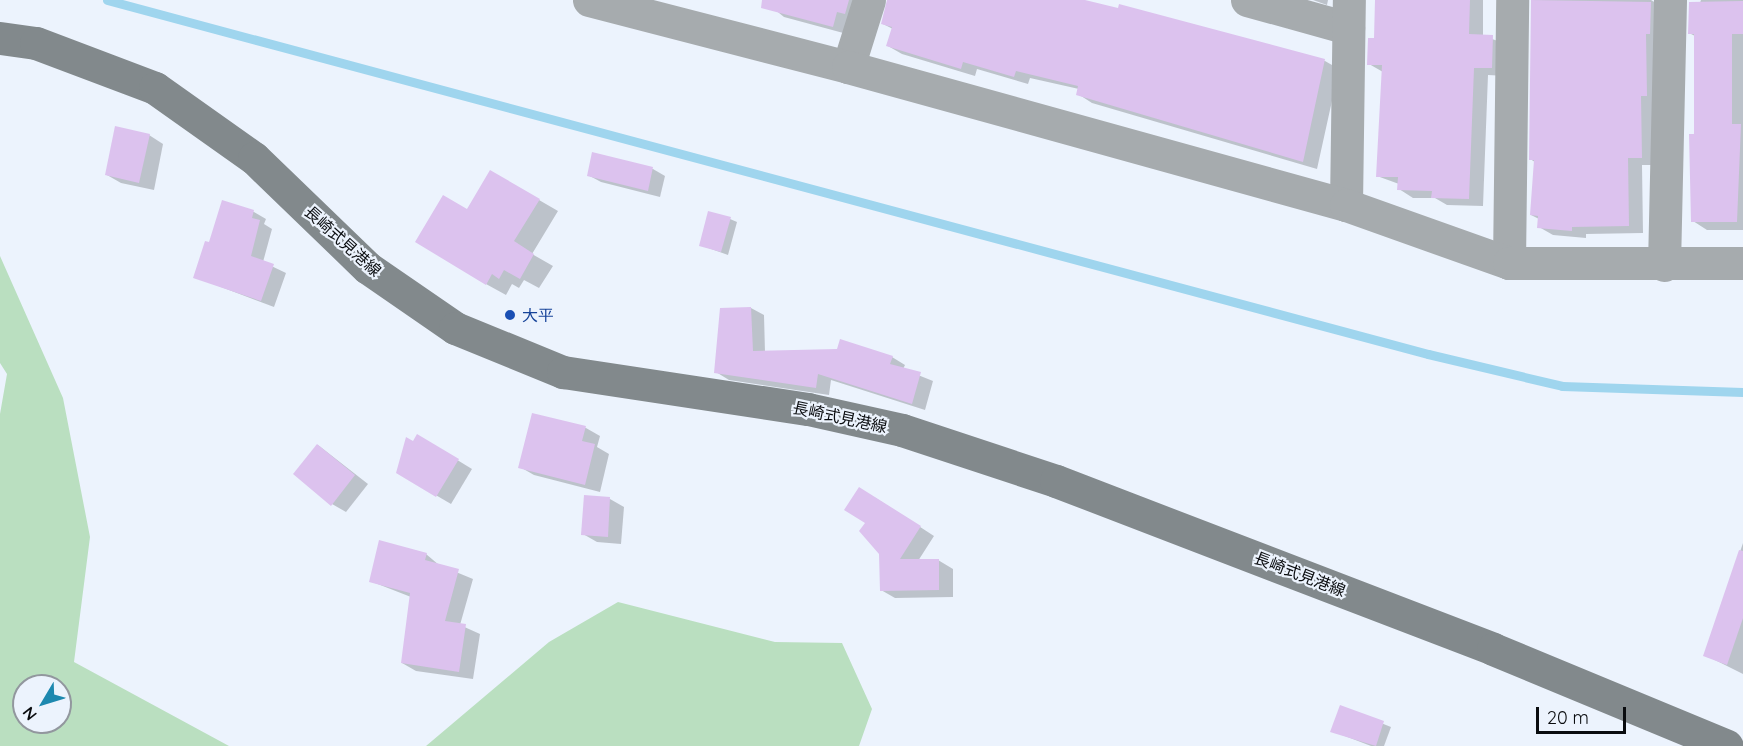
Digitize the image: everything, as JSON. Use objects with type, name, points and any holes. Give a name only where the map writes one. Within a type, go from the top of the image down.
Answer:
[{"type":"main road","name":"長崎式見港線","points":[[0,38],[36,42],[155,88],[254,158],[368,268],[466,332],[563,372],[808,409],[902,430],[1046,477],[1493,649],[1727,746]]},
{"type":"street","points":[[589,0],[848,67],[1346,205],[1509,263],[1664,265],[1743,263]]},
{"type":"street","points":[[848,67],[869,0]]},
{"type":"street","points":[[1247,0],[1349,14],[1346,205]]},
{"type":"street","points":[[1509,263],[1512,0]]},
{"type":"street","points":[[1664,265],[1670,0]]},
{"type":"green space","points":[[0,256],[63,398],[90,537],[74,662],[229,746],[0,746],[0,414],[7,374],[0,363]]},
{"type":"green space","points":[[618,602],[775,642],[842,643],[872,709],[859,746],[426,746],[549,642]]},
{"type":"building","points":[[762,0],[849,0],[845,14],[837,12],[833,27],[761,8]]},
{"type":"building","points":[[887,0],[1085,0],[1118,8],[1119,4],[1325,59],[1303,162],[1076,95],[1078,86],[1016,71],[1014,77],[963,62],[961,69],[886,46],[892,27],[881,24]]},
{"type":"building","points":[[1375,0],[1470,0],[1469,34],[1493,35],[1492,68],[1474,68],[1469,199],[1431,198],[1432,191],[1397,190],[1398,177],[1376,177],[1382,65],[1367,65],[1368,38],[1374,38]]},
{"type":"building","points":[[1531,0],[1651,2],[1650,34],[1646,34],[1647,96],[1641,96],[1642,158],[1628,158],[1629,226],[1572,227],[1572,231],[1537,228],[1538,216],[1530,215],[1534,160],[1529,160]]},
{"type":"building","points":[[1743,1],[1743,34],[1732,34],[1732,124],[1741,124],[1737,222],[1691,222],[1689,134],[1694,134],[1694,34],[1688,34],[1689,2]]},
{"type":"building","points":[[115,126],[150,134],[139,183],[105,175]]},
{"type":"building","points":[[592,152],[653,167],[648,191],[587,176]]},
{"type":"building","points":[[490,170],[540,199],[514,241],[534,254],[520,279],[504,270],[499,279],[492,274],[486,285],[415,242],[443,195],[467,209]]},
{"type":"building","points":[[222,200],[254,210],[252,218],[260,220],[251,256],[274,264],[261,301],[193,278],[205,241],[209,242]]},
{"type":"building","points":[[708,211],[731,217],[721,252],[699,246]]},
{"type":"building","points":[[751,307],[753,351],[837,349],[840,339],[893,356],[890,364],[921,372],[912,404],[818,374],[816,388],[714,373],[720,308]]},
{"type":"building","points":[[532,413],[586,426],[582,441],[595,444],[585,485],[518,468]]},
{"type":"building","points":[[417,434],[459,459],[436,497],[396,473],[406,437],[413,441]]},
{"type":"building","points":[[317,444],[355,475],[331,506],[293,474]]},
{"type":"building","points":[[859,487],[921,526],[900,559],[939,559],[939,590],[880,591],[879,554],[859,531],[865,523],[844,510]]},
{"type":"building","points":[[584,495],[610,497],[608,537],[581,535]]},
{"type":"building","points":[[379,540],[427,553],[425,560],[459,569],[445,621],[466,624],[459,672],[401,663],[410,593],[369,582]]},
{"type":"building","points":[[1739,550],[1743,551],[1743,618],[1727,665],[1703,656]]},
{"type":"building","points":[[1340,705],[1384,721],[1376,746],[1330,732]]},
{"type":"waterway","points":[[107,0],[1428,354],[1562,386],[1743,392]]},
{"type":"place","name":"大平","points":[[510,315]]}]
